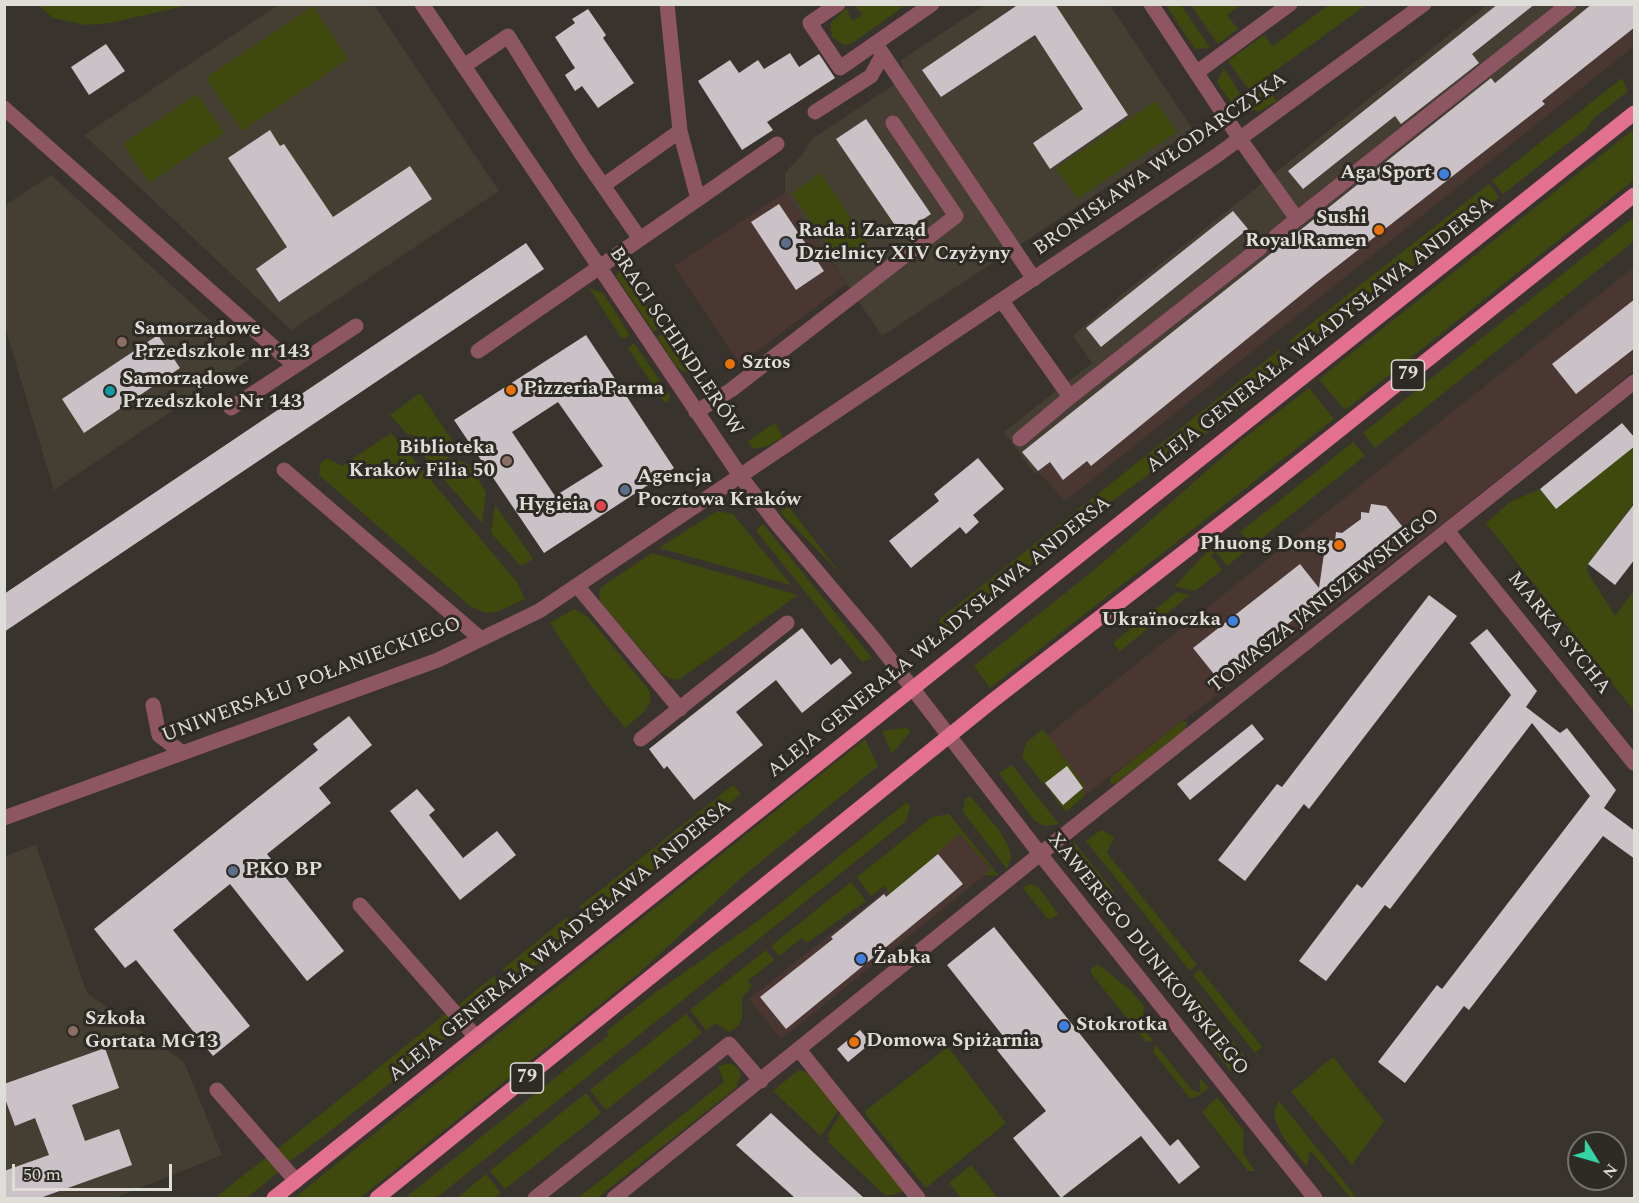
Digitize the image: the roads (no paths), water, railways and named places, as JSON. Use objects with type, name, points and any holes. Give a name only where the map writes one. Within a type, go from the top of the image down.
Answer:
[{"type":"main road","name":"ALEJA GENERAŁA WŁADYSŁAWA ANDERSA","points":[[274,1198],[1635,113]]},
{"type":"main road","name":"79","points":[[377,1198],[948,737],[1274,483],[1635,195]]},
{"type":"street","name":"BRACI SCHINDLERÓW","points":[[422,4],[741,477],[912,688]]},
{"type":"street","points":[[667,4],[681,131],[698,199]]},
{"type":"street","points":[[838,4],[810,23],[840,68],[879,49],[932,4]]},
{"type":"street","points":[[1151,4],[1239,139],[1297,219]]},
{"type":"street","points":[[1196,73],[1290,4]]},
{"type":"street","name":"BRONISŁAWA WŁODARCZYKA","points":[[741,477],[1239,139],[1424,4]]},
{"type":"street","points":[[1276,236],[1569,4]]},
{"type":"street","points":[[464,66],[507,36],[640,239]]},
{"type":"street","points":[[815,112],[870,76],[879,49]]},
{"type":"street","points":[[879,49],[1034,279]]},
{"type":"street","points":[[4,108],[295,366]]},
{"type":"street","points":[[696,412],[731,390],[956,216],[893,123]]},
{"type":"street","points":[[604,185],[681,131]]},
{"type":"street","points":[[478,351],[777,144]]},
{"type":"street","points":[[1020,439],[1260,248]]},
{"type":"street","points":[[1002,301],[1070,397]]},
{"type":"street","points":[[231,408],[356,326]]},
{"type":"street","name":"TOMASZA JANISZEWSKIEGO","points":[[614,1198],[800,1051],[1040,854],[1635,382]]},
{"type":"street","points":[[284,470],[481,639]]},
{"type":"street","name":"UNIWERSAŁU POŁANIECKIEGO","points":[[4,818],[438,660],[531,616],[741,477]]},
{"type":"street","name":"MARKA SYCHA","points":[[1448,532],[1635,763]]},
{"type":"street","points":[[578,587],[680,709]]},
{"type":"street","points":[[641,740],[787,623]]},
{"type":"street","name":"XAWEREGO DUNIKOWSKIEGO","points":[[912,688],[1040,854],[1315,1198]]},
{"type":"street","points":[[153,705],[154,720],[159,735],[181,752]]},
{"type":"street","points":[[360,905],[476,1037]]},
{"type":"street","points":[[536,1198],[729,1044],[761,1081]]},
{"type":"street","points":[[800,1051],[918,1198]]},
{"type":"street","points":[[217,1090],[296,1181]]},
{"type":"place","name":"Aga Sport","points":[[1444,174]]},
{"type":"place","name":"Sushi Royal Ramen","points":[[1379,230]]},
{"type":"place","name":"Rada i Zarząd Dzielnicy XIV Czyżyny","points":[[786,243]]},
{"type":"place","name":"Samorządowe Przedszkole nr 143","points":[[122,342]]},
{"type":"place","name":"Sztos","points":[[730,364]]},
{"type":"place","name":"Pizzeria Parma","points":[[511,390]]},
{"type":"place","name":"Samorządowe Przedszkole Nr 143","points":[[110,391]]},
{"type":"place","name":"Biblioteka Kraków Filia 50","points":[[507,461]]},
{"type":"place","name":"Agencja Pocztowa Kraków","points":[[625,490]]},
{"type":"place","name":"Hygieia","points":[[601,506]]},
{"type":"place","name":"Phuong Dong","points":[[1339,545]]},
{"type":"place","name":"Ukraïnoczka","points":[[1233,621]]},
{"type":"place","name":"PKO BP","points":[[233,871]]},
{"type":"place","name":"Żabka","points":[[861,959]]},
{"type":"place","name":"Stokrotka","points":[[1064,1026]]},
{"type":"place","name":"Szkoła Gortata MG13","points":[[73,1031]]},
{"type":"place","name":"Domowa Spiżarnia","points":[[854,1042]]}]
